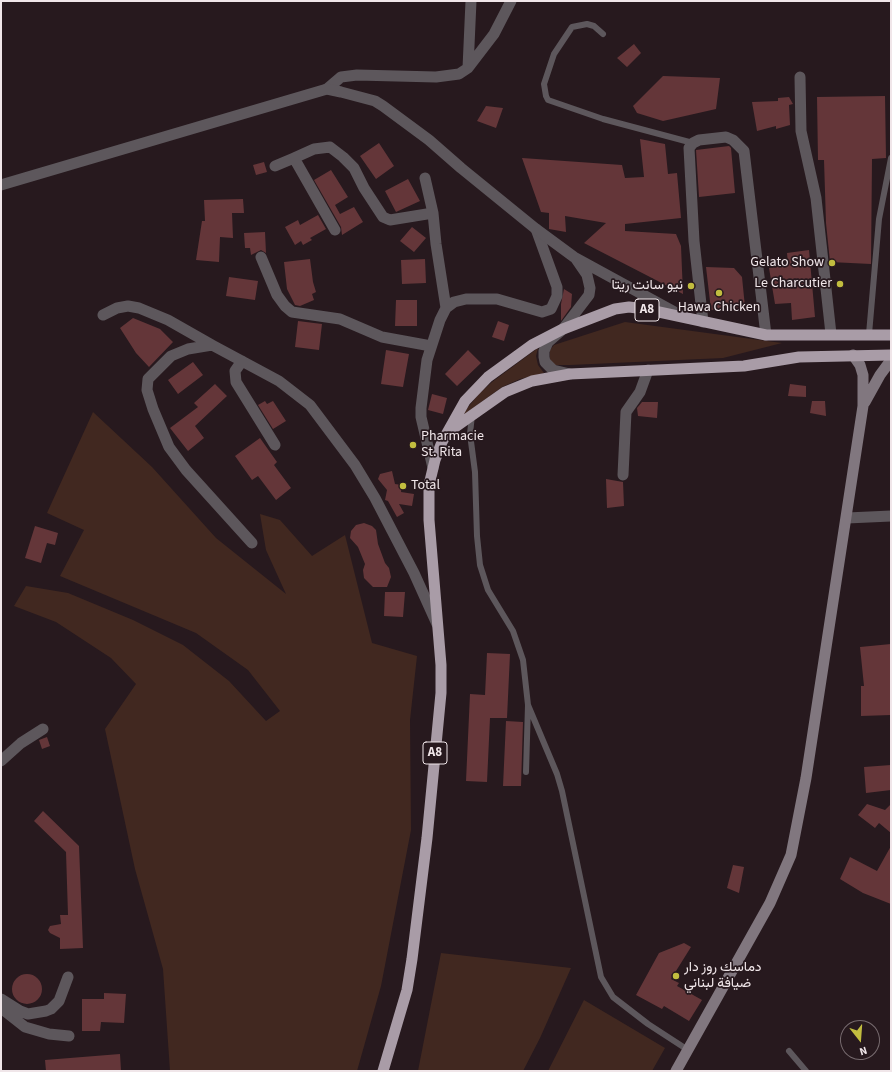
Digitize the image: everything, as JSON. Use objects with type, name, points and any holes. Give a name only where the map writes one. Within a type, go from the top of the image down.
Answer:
[{"type":"highway","name":"A8","points":[[383,1071],[407,990],[412,959],[427,838],[441,693],[441,665],[428,497],[433,468],[447,433],[465,401],[488,377],[532,344],[563,329],[615,309],[629,307],[766,335],[891,334]]},
{"type":"highway","points":[[447,433],[497,396],[532,381],[570,374],[744,366],[800,357],[891,355]]},
{"type":"main road","points":[[676,1071],[770,903],[791,855],[806,778],[863,406],[863,375],[860,365],[853,355]]},
{"type":"main road","points":[[863,406],[880,375],[891,360]]},
{"type":"street","points":[[468,68],[471,1]]},
{"type":"street","points":[[1,185],[327,89],[341,77],[365,75],[449,77],[459,74],[468,68],[494,34],[511,1]]},
{"type":"street","points":[[800,77],[801,131],[816,198],[831,334]]},
{"type":"street","points":[[327,89],[356,96],[383,106],[429,140],[536,230],[574,257],[690,320]]},
{"type":"street","points":[[703,322],[694,241],[689,148],[693,143],[699,140],[726,137],[733,140],[744,151],[766,335]]},
{"type":"street","points":[[275,166],[314,148],[330,147],[336,150],[354,168],[364,188],[383,217],[390,220],[433,213]]},
{"type":"street","points":[[294,158],[335,230]]},
{"type":"street","points":[[425,178],[433,213],[436,244],[446,308],[431,346],[421,408],[421,417],[433,468]]},
{"type":"street","points":[[446,308],[454,302],[460,300],[482,298],[497,299],[535,311],[542,312],[551,309],[557,296],[557,287],[536,230]]},
{"type":"street","points":[[261,257],[277,295],[285,306],[292,312],[340,319],[382,337],[431,346]]},
{"type":"street","points":[[570,374],[553,370],[545,362],[544,351],[548,342],[563,329],[589,295],[590,288],[587,275],[574,257]]},
{"type":"street","points":[[103,315],[117,308],[128,306],[139,308],[168,320],[212,346],[279,381],[310,405],[355,466],[382,510],[414,573],[438,626]]},
{"type":"street","points":[[212,346],[188,349],[171,356],[152,374],[147,384],[147,390],[162,434],[176,457],[252,543]]},
{"type":"street","points":[[242,361],[235,371],[236,382],[274,445]]},
{"type":"street","points":[[623,475],[626,412],[640,392],[648,370]]},
{"type":"street","points":[[847,518],[891,516]]},
{"type":"street","points":[[1,762],[21,743],[43,729]]},
{"type":"street","points":[[1,999],[20,1011],[28,1014],[36,1014],[51,1010],[62,996],[68,976]]},
{"type":"street","points":[[1,1008],[25,1027],[49,1034],[69,1036]]},
{"type":"lane","points":[[603,34],[594,26],[587,24],[572,27],[554,54],[544,84],[544,91],[548,100],[603,119],[693,143]]},
{"type":"lane","points":[[869,334],[879,219],[891,158]]},
{"type":"lane","points":[[472,415],[470,434],[475,472],[477,536],[482,576],[488,590],[510,625],[523,660],[528,705],[526,772]]},
{"type":"lane","points":[[528,705],[557,774],[562,791],[601,977],[613,997],[648,1024],[688,1050]]},
{"type":"lane","points":[[789,1052],[806,1071]]},
{"type":"shaded area","points":[[625,322],[782,343],[723,358],[570,365],[555,365],[550,361],[550,350],[554,345]]},
{"type":"shaded area","points":[[538,348],[536,356],[538,365],[544,373],[520,379],[502,387],[459,418],[479,394],[492,382]]},
{"type":"shaded area","points":[[93,412],[152,467],[216,538],[286,594],[266,550],[260,514],[280,520],[312,556],[345,535],[372,643],[417,656],[410,720],[411,830],[381,986],[357,1071],[170,1071],[163,969],[135,869],[105,729],[136,684],[111,658],[56,622],[14,606],[26,586],[68,593],[133,620],[183,645],[229,681],[266,721],[280,711],[248,670],[196,633],[60,576],[84,530],[47,513]]},
{"type":"shaded area","points":[[441,953],[571,968],[540,1038],[523,1071],[418,1071]]},
{"type":"shaded area","points":[[584,1000],[665,1048],[652,1071],[548,1071]]},
{"type":"building","points":[[634,44],[641,53],[627,67],[617,58]]},
{"type":"building","points":[[663,76],[720,78],[716,109],[663,121],[637,113],[633,106]]},
{"type":"building","points":[[885,96],[886,158],[872,159],[871,264],[830,262],[826,223],[824,160],[818,160],[817,97]]},
{"type":"building","points":[[789,97],[793,104],[789,105],[790,125],[776,129],[776,126],[757,131],[752,102],[778,101],[778,98]]},
{"type":"building","points":[[486,106],[503,108],[496,128],[477,121]]},
{"type":"building","points":[[640,139],[665,144],[668,174],[677,173],[681,218],[625,224],[625,231],[676,234],[681,246],[683,294],[584,243],[606,223],[565,216],[566,232],[549,229],[549,213],[541,212],[522,158],[622,165],[625,178],[644,177]]},
{"type":"building","points":[[379,143],[394,166],[376,179],[360,156]]},
{"type":"building","points":[[729,146],[731,148],[735,193],[699,197],[696,150]]},
{"type":"building","points":[[264,162],[267,172],[256,175],[253,165]]},
{"type":"building","points":[[331,170],[348,197],[335,205],[340,214],[354,207],[363,222],[342,235],[341,227],[314,180]]},
{"type":"building","points":[[408,179],[420,201],[396,212],[385,191]]},
{"type":"building","points":[[243,199],[244,213],[232,213],[233,238],[220,237],[219,262],[196,260],[202,221],[205,221],[204,200]]},
{"type":"building","points":[[318,215],[326,229],[310,238],[312,240],[303,245],[301,241],[295,245],[285,227],[298,220],[300,225]]},
{"type":"building","points":[[412,227],[426,238],[414,252],[400,241]]},
{"type":"building","points":[[265,232],[266,253],[261,250],[251,255],[250,248],[245,248],[244,233]]},
{"type":"building","points":[[809,250],[815,317],[792,320],[791,303],[775,304],[769,268],[788,264],[787,253]]},
{"type":"building","points":[[310,259],[316,292],[312,294],[314,300],[300,306],[295,305],[287,289],[284,262]]},
{"type":"building","points":[[425,259],[426,283],[402,284],[401,260]]},
{"type":"building","points":[[706,267],[734,268],[742,277],[745,307],[711,310]]},
{"type":"building","points":[[229,277],[258,281],[255,300],[226,296]]},
{"type":"building","points":[[564,289],[572,294],[571,307],[561,321],[561,304]]},
{"type":"building","points":[[396,300],[417,300],[417,326],[395,326]]},
{"type":"building","points":[[133,318],[160,329],[173,342],[149,367],[136,353],[120,328]]},
{"type":"building","points":[[298,321],[322,324],[319,350],[295,347]]},
{"type":"building","points":[[498,321],[509,325],[504,341],[492,337]]},
{"type":"building","points":[[386,350],[409,354],[403,387],[381,384]]},
{"type":"building","points":[[468,350],[481,363],[457,386],[445,374]]},
{"type":"building","points":[[193,362],[203,375],[178,394],[168,380]]},
{"type":"building","points":[[215,384],[227,396],[195,426],[204,438],[188,451],[170,428],[198,407],[194,403]]},
{"type":"building","points":[[790,384],[806,386],[806,397],[788,396]]},
{"type":"building","points":[[432,394],[447,398],[443,414],[428,410]]},
{"type":"building","points":[[265,401],[267,404],[273,401],[286,421],[273,429],[258,405]]},
{"type":"building","points":[[812,401],[825,401],[826,416],[810,413]]},
{"type":"building","points":[[642,402],[658,402],[657,418],[638,416],[637,408]]},
{"type":"building","points":[[260,438],[277,462],[274,465],[291,488],[276,500],[258,476],[252,480],[235,456]]},
{"type":"building","points":[[392,471],[395,484],[402,485],[401,492],[414,494],[412,506],[399,504],[404,513],[397,517],[388,501],[385,500],[387,490],[378,479],[380,474]]},
{"type":"building","points":[[606,479],[623,482],[624,506],[607,508]]},
{"type":"building","points":[[364,523],[372,526],[376,530],[378,544],[385,563],[389,568],[391,577],[387,587],[373,587],[364,578],[363,570],[365,564],[358,547],[350,538],[351,531],[356,525]]},
{"type":"building","points":[[35,526],[58,533],[55,545],[47,543],[41,563],[25,558]]},
{"type":"building","points":[[385,592],[405,592],[403,617],[384,616]]},
{"type":"building","points":[[891,644],[891,715],[861,716],[861,686],[864,686],[860,647]]},
{"type":"building","points":[[487,653],[510,654],[507,718],[490,718],[487,782],[466,781],[470,694],[485,695]]},
{"type":"building","points":[[506,721],[523,722],[521,786],[503,786]]},
{"type":"building","points":[[47,737],[50,746],[42,749],[39,740]]},
{"type":"building","points":[[891,765],[891,790],[866,793],[864,767]]},
{"type":"building","points":[[867,804],[885,810],[891,804],[891,833],[879,823],[875,828],[858,815]]},
{"type":"building","points":[[43,811],[79,846],[83,948],[60,949],[60,938],[50,933],[48,930],[50,926],[61,924],[60,915],[68,915],[66,852],[34,821]]},
{"type":"building","points":[[891,846],[891,904],[863,893],[840,879],[850,857],[877,871]]},
{"type":"building","points":[[733,865],[744,867],[739,893],[727,888]]},
{"type":"building","points":[[684,943],[691,947],[671,979],[679,983],[677,986],[702,1000],[689,1021],[664,1006],[662,1009],[636,995],[659,953]]},
{"type":"building","points":[[27,974],[38,978],[42,989],[38,1000],[27,1004],[16,1000],[12,989],[16,978]]},
{"type":"building","points":[[104,993],[126,994],[124,1023],[101,1022],[100,1031],[82,1031],[82,999],[104,999]]},
{"type":"building","points":[[120,1054],[121,1071],[46,1071],[45,1060]]},
{"type":"place","name":"Gelato Show","points":[[832,263]]},
{"type":"place","name":"Le Charcutier","points":[[840,284]]},
{"type":"place","name":"نيو سانت ريتا","points":[[691,286]]},
{"type":"place","name":"Hawa Chicken","points":[[719,293]]},
{"type":"place","name":"Pharmacie St. Rita","points":[[413,445]]},
{"type":"place","name":"Total","points":[[403,486]]},
{"type":"place","name":"دماسك روز دار ضيافة لبناني","points":[[676,976]]}]
